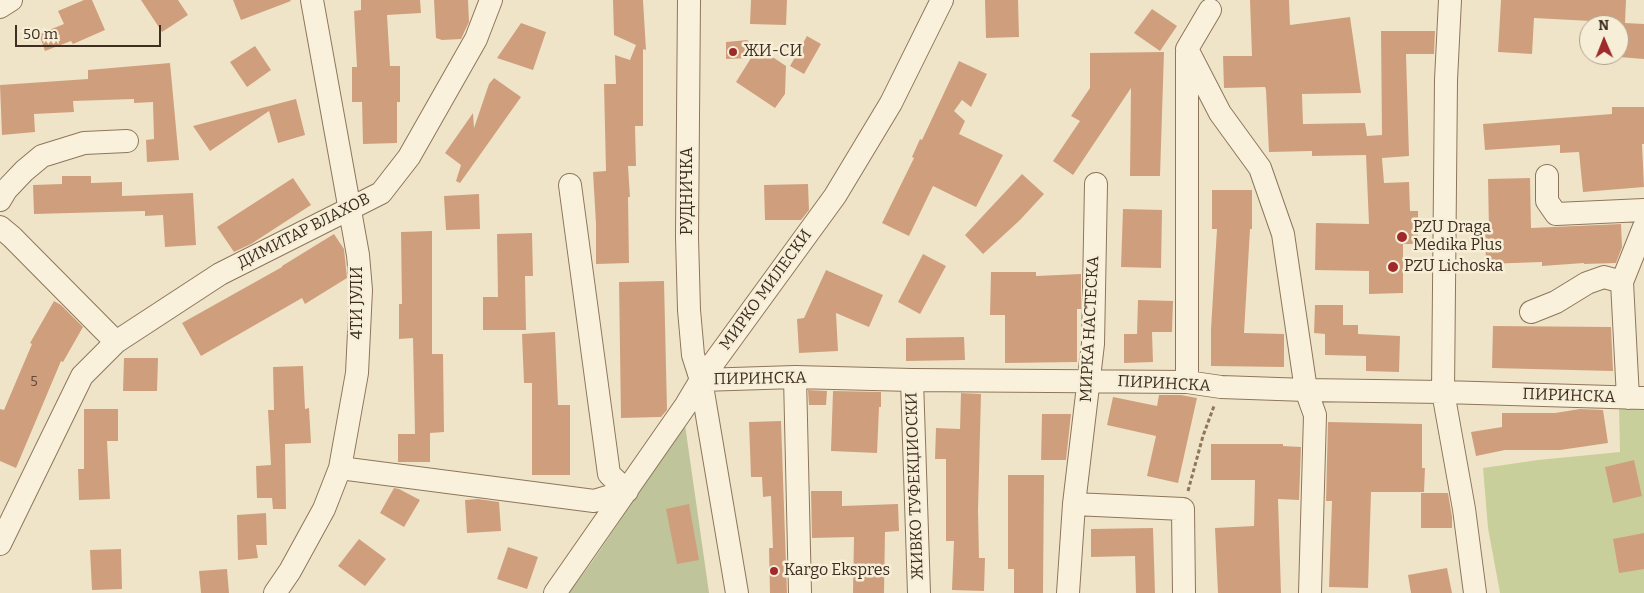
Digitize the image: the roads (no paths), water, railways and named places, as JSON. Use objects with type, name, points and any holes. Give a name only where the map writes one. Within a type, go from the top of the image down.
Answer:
[{"type":"street","points":[[0,7],[11,0]]},
{"type":"street","name":"4ТИ ЈУЛИ","points":[[275,593],[290,571],[324,509],[340,468],[357,373],[361,290],[358,255],[312,0]]},
{"type":"street","name":"ДИМИТАР ВЛАХОВ","points":[[0,544],[82,376],[116,342],[220,274],[381,193],[408,157],[476,39],[491,0]]},
{"type":"street","name":"РУДНИЧКА","points":[[689,0],[687,236],[689,310],[693,355],[701,380],[737,593]]},
{"type":"street","name":"РУДНИЧКА","points":[[701,380],[705,0]]},
{"type":"street","name":"МИРКО МИЛЕСКИ","points":[[555,593],[686,405],[701,380],[835,196],[891,103],[942,0]]},
{"type":"street","points":[[1450,0],[1446,80],[1443,392],[1464,509],[1475,593]]},
{"type":"street","points":[[1187,382],[1187,49],[1210,10]]},
{"type":"street","points":[[1187,49],[1220,113],[1260,168],[1284,234],[1306,390],[1315,415],[1310,593]]},
{"type":"street","points":[[0,200],[6,190],[24,171],[42,156],[84,143],[127,141]]},
{"type":"street","points":[[1547,176],[1547,201],[1556,214],[1644,210]]},
{"type":"street","name":"МИРКА НАСТЕСКА","points":[[1068,593],[1074,504],[1093,344],[1096,184]]},
{"type":"street","points":[[340,468],[594,501],[627,491],[609,474],[570,185]]},
{"type":"street","points":[[0,227],[12,236],[116,342]]},
{"type":"street","name":"ПИРИНСКА","points":[[701,380],[795,377],[912,380],[1187,382],[1221,387],[1636,398],[1622,282],[1644,227]]},
{"type":"street","points":[[1531,312],[1556,302],[1587,283],[1604,277],[1622,282]]},
{"type":"street","points":[[795,377],[800,593]]},
{"type":"street","name":"ЖИВКО ТУФЕКЏИОСКИ","points":[[912,380],[919,593]]},
{"type":"street","points":[[1074,504],[1183,508],[1184,593]]},
{"type":"place","name":"ЖИ-СИ","points":[[733,52]]},
{"type":"place","name":"PZU Draga Medika Plus","points":[[1402,237]]},
{"type":"place","name":"PZU Lichoska","points":[[1393,267]]},
{"type":"place","name":"Kargo Ekspres","points":[[774,571]]}]
